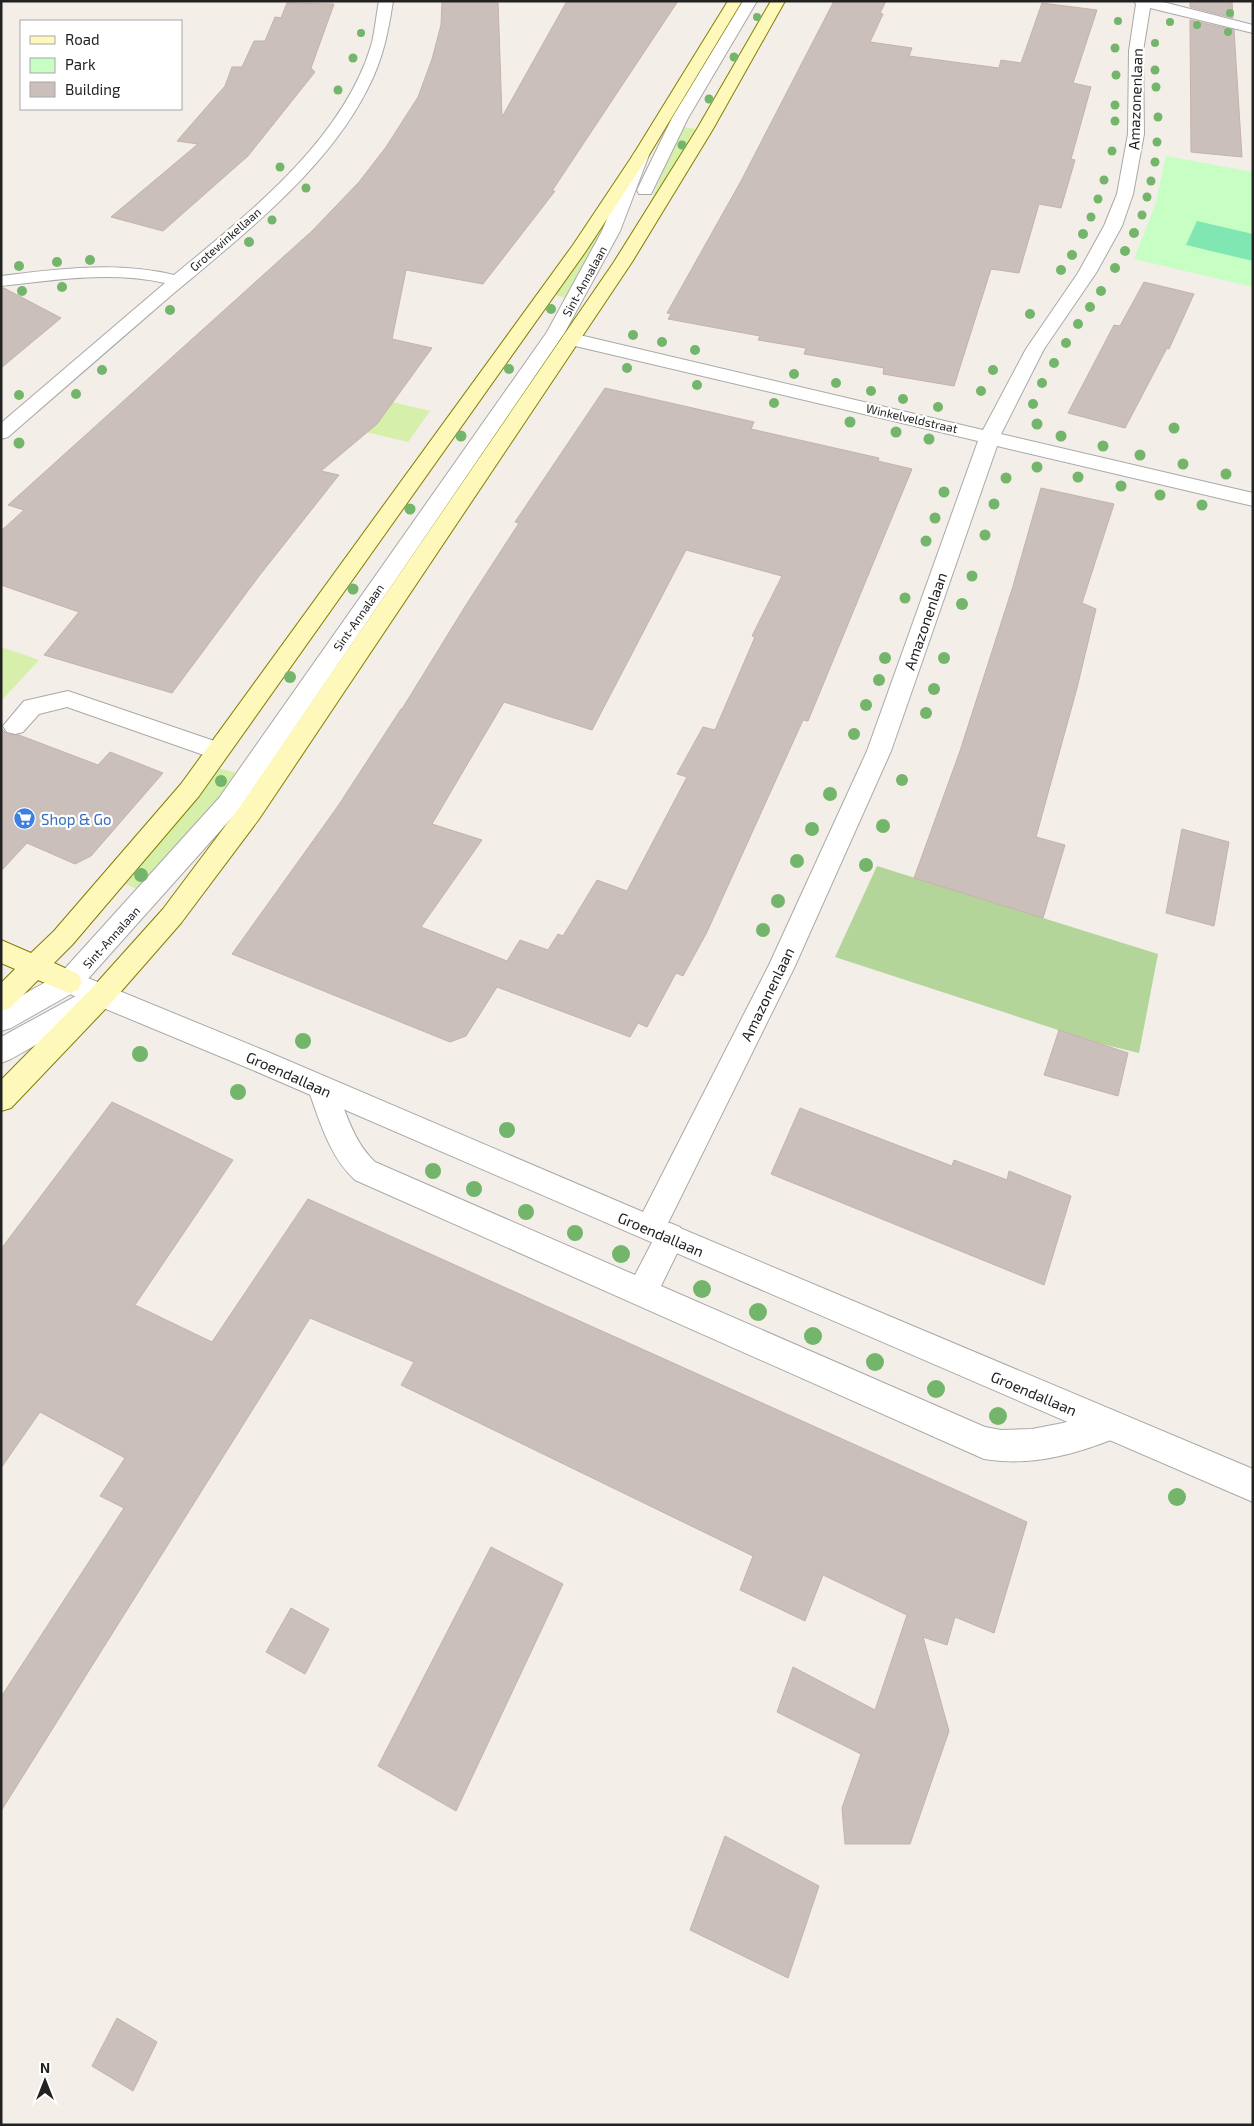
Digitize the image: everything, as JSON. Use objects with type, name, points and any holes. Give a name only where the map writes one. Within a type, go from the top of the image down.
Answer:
[{"type":"main road","name":"Sint-Annalaan","points":[[1,1000],[64,938],[190,790],[580,247],[641,155],[735,1]]},
{"type":"main road","name":"Sint-Annalaan","points":[[1,1099],[102,995],[172,916],[250,812],[577,330],[678,175],[778,1]]},
{"type":"main road","points":[[1,951],[69,982]]},
{"type":"street","name":"Grotewinkellaan","points":[[1,432],[255,214],[317,152],[357,96],[370,69],[384,24],[386,1]]},
{"type":"street","name":"Sint-Annalaan","points":[[577,330],[635,215],[662,153],[692,98],[750,1]]},
{"type":"street","points":[[1143,2],[1253,30]]},
{"type":"street","name":"Amazonenlaan","points":[[642,1293],[660,1233],[834,854],[879,751],[990,436],[1035,349],[1087,273],[1113,226],[1132,163],[1136,134],[1136,51],[1143,2]]},
{"type":"street","name":"Sint-Annalaan","points":[[1,1020],[69,982],[228,804],[556,332],[585,282],[611,231],[641,155]]},
{"type":"street","points":[[1,280],[117,271],[161,276],[178,281]]},
{"type":"street","name":"Winkelveldstraat","points":[[577,330],[990,436],[1253,500]]},
{"type":"street","points":[[15,726],[32,707],[68,699],[218,751]]},
{"type":"street","name":"Groendallaan","points":[[69,982],[258,1060],[1253,1486]]},
{"type":"street","name":"Sint-Annalaan","points":[[1,1051],[102,995]]},
{"type":"street","points":[[322,1089],[344,1144],[358,1166],[365,1171],[984,1443],[1003,1447],[1023,1447],[1060,1441],[1110,1425]]},
{"type":"green space","points":[[684,127],[696,129],[648,209],[668,158]]},
{"type":"green space","points":[[1166,156],[1253,172],[1253,287],[1134,259],[1155,205]]},
{"type":"green space","points":[[1197,221],[1253,234],[1253,261],[1186,245]]},
{"type":"green space","points":[[605,224],[567,298],[555,295]]},
{"type":"green space","points":[[282,376],[430,411],[408,442],[256,406]]},
{"type":"green space","points":[[1,647],[39,660],[1,701]]},
{"type":"green space","points":[[218,768],[237,773],[218,801],[141,891],[126,884]]},
{"type":"green space","points":[[877,866],[1158,954],[1139,1053],[1098,1043],[835,957]]},
{"type":"building","points":[[442,1],[498,1],[502,117],[567,1],[678,1],[552,191],[555,191],[483,284],[406,270],[392,339],[432,348],[377,424],[321,471],[339,475],[259,576],[172,693],[44,655],[79,612],[1,585],[1,531],[24,510],[8,505],[312,231],[359,182],[386,147],[418,97],[432,59],[441,25]]},
{"type":"building","points":[[834,1],[886,1],[880,13],[883,14],[870,42],[912,48],[909,56],[999,68],[1001,60],[1021,63],[1042,3],[1097,10],[1073,83],[1091,87],[1071,159],[1075,160],[1061,208],[1039,204],[1019,273],[991,269],[954,386],[883,374],[884,368],[804,354],[806,348],[758,340],[760,336],[668,319],[671,314],[667,313],[741,181]]},
{"type":"building","points":[[1190,1],[1232,1],[1233,18],[1190,7]]},
{"type":"building","points":[[287,3],[334,4],[311,68],[315,72],[248,156],[163,231],[111,217],[198,144],[177,141],[225,86],[232,67],[242,67],[254,41],[265,41],[275,17],[281,18]]},
{"type":"building","points":[[1190,20],[1234,30],[1242,157],[1191,152]]},
{"type":"building","points":[[1144,282],[1194,294],[1169,349],[1167,348],[1125,428],[1068,413],[1114,325],[1120,326]]},
{"type":"building","points":[[1,288],[61,318],[1,368]]},
{"type":"building","points":[[605,388],[754,422],[751,429],[879,458],[878,461],[912,469],[808,721],[803,720],[707,932],[683,976],[676,973],[647,1027],[638,1023],[630,1037],[497,987],[466,1036],[450,1042],[232,954],[338,806],[402,709],[519,523],[515,522]],"holes":[[[686,550],[782,576],[752,636],[755,637],[715,730],[703,727],[677,774],[687,777],[627,891],[597,880],[563,936],[558,934],[548,950],[520,940],[507,961],[421,927],[482,840],[432,824],[504,702],[592,730]]]},
{"type":"building","points":[[1041,488],[1114,504],[1082,603],[1096,609],[1077,688],[1036,837],[1065,845],[1043,918],[914,878],[960,751],[1013,586]]},
{"type":"building","points":[[1,728],[7,734],[19,735],[98,765],[110,752],[163,773],[91,856],[75,864],[27,843],[1,871]]},
{"type":"building","points":[[1182,829],[1229,842],[1214,926],[1166,913]]},
{"type":"building","points":[[1059,1030],[1128,1053],[1118,1096],[1044,1075]]},
{"type":"building","points":[[112,1102],[233,1160],[135,1305],[212,1342],[308,1199],[1027,1522],[994,1633],[955,1617],[947,1645],[923,1637],[949,1731],[910,1844],[845,1844],[842,1808],[861,1754],[777,1712],[793,1667],[875,1710],[907,1615],[823,1575],[805,1621],[740,1590],[753,1556],[401,1385],[414,1362],[310,1318],[1,1811],[1,1697],[124,1508],[100,1496],[125,1458],[40,1412],[1,1468],[1,1249]]},
{"type":"building","points":[[800,1108],[952,1166],[954,1160],[1007,1180],[1009,1171],[1071,1196],[1044,1285],[771,1174]]},
{"type":"building","points":[[491,1547],[563,1584],[456,1811],[378,1766]]},
{"type":"building","points":[[291,1608],[329,1629],[305,1674],[266,1652]]},
{"type":"building","points":[[725,1836],[819,1886],[788,1978],[690,1930]]},
{"type":"building","points":[[117,2018],[157,2042],[133,2091],[92,2066]]},
{"type":"place","name":"Shop & Go","points":[[25,819]]}]
